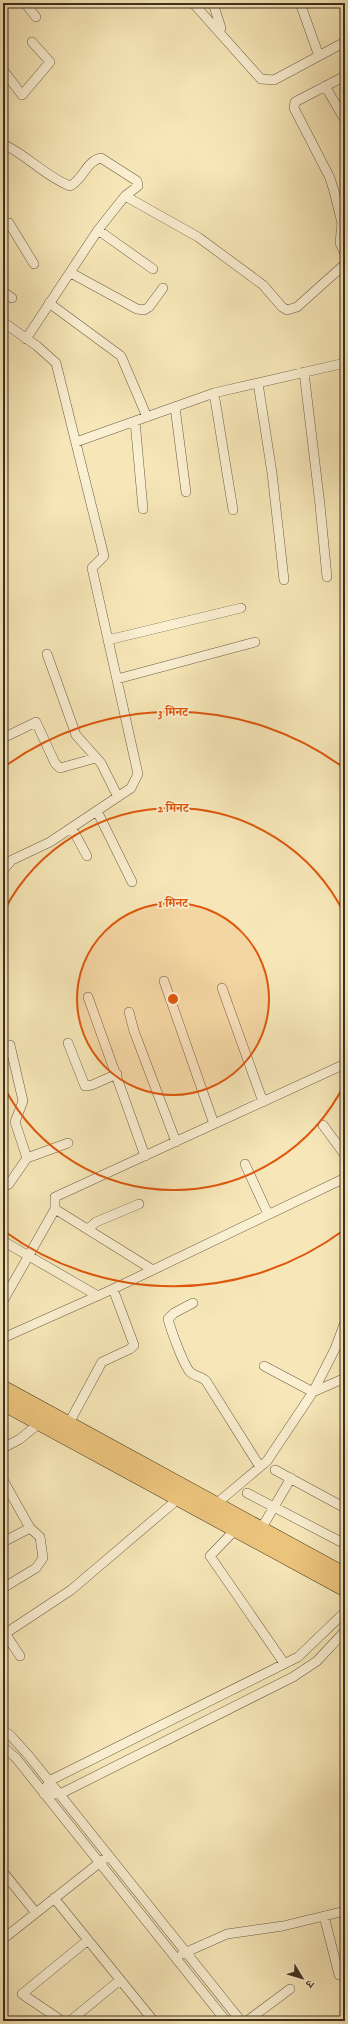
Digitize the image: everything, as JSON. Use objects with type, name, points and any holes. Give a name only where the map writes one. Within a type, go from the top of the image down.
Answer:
[{"type":"highway","points":[[3,1388],[44,1418],[178,1499],[345,1590]]},
{"type":"highway","points":[[3,1403],[44,1418],[69,1423],[345,1575]]},
{"type":"street","points":[[25,3],[36,17]]},
{"type":"street","points":[[194,3],[261,79],[274,80],[345,42]]},
{"type":"street","points":[[213,3],[221,28],[219,31]]},
{"type":"street","points":[[300,3],[319,56]]},
{"type":"street","points":[[3,70],[22,95],[50,62],[32,42]]},
{"type":"street","points":[[345,76],[296,102],[294,108],[330,178],[342,223],[340,243],[345,254]]},
{"type":"street","points":[[325,86],[345,120]]},
{"type":"street","points":[[3,144],[15,149],[56,179],[70,186],[76,184],[95,159],[100,158],[137,181],[138,186],[125,196],[98,230],[71,273],[26,338]]},
{"type":"street","points":[[125,196],[198,237],[263,285],[287,310],[297,307],[345,264]]},
{"type":"street","points":[[3,224],[9,223],[14,228],[34,264]]},
{"type":"street","points":[[98,230],[153,269]]},
{"type":"street","points":[[71,273],[138,309],[144,310],[149,307],[163,288]]},
{"type":"street","points":[[3,292],[12,298]]},
{"type":"street","points":[[49,303],[121,356],[147,417]]},
{"type":"street","points":[[3,322],[26,338],[56,363],[104,556],[92,568],[138,774],[131,788],[118,797],[50,842],[12,860],[5,865]]},
{"type":"street","points":[[76,442],[214,393],[345,362]]},
{"type":"street","points":[[304,372],[320,505],[326,577]]},
{"type":"street","points":[[258,383],[272,472],[284,580]]},
{"type":"street","points":[[214,393],[233,510]]},
{"type":"street","points":[[175,407],[186,492]]},
{"type":"street","points":[[135,421],[143,509]]},
{"type":"street","points":[[108,640],[241,608]]},
{"type":"street","points":[[117,679],[255,642]]},
{"type":"street","points":[[47,654],[76,734],[96,758],[118,797]]},
{"type":"street","points":[[3,738],[36,722],[55,763],[60,768],[96,758]]},
{"type":"street","points":[[97,811],[132,882]]},
{"type":"street","points":[[72,828],[87,856]]},
{"type":"street","points":[[164,981],[214,1124]]},
{"type":"street","points":[[222,988],[263,1102]]},
{"type":"street","points":[[88,997],[117,1074],[145,1156]]},
{"type":"street","points":[[129,1012],[134,1031],[176,1142]]},
{"type":"street","points":[[68,1043],[85,1086],[92,1085],[117,1074]]},
{"type":"street","points":[[10,1045],[23,1102],[16,1122],[27,1158]]},
{"type":"street","points":[[3,1300],[55,1209],[55,1198],[345,1064]]},
{"type":"street","points":[[322,1125],[345,1155]]},
{"type":"street","points":[[3,1189],[9,1184],[27,1158],[68,1143]]},
{"type":"street","points":[[245,1164],[268,1214]]},
{"type":"street","points":[[3,1338],[113,1289],[345,1178]]},
{"type":"street","points":[[88,1229],[96,1222],[139,1204]]},
{"type":"street","points":[[55,1209],[153,1270]]},
{"type":"street","points":[[3,1241],[30,1255],[98,1296]]},
{"type":"street","points":[[69,1423],[102,1362],[130,1349],[134,1344],[113,1289]]},
{"type":"street","points":[[193,1303],[174,1313],[168,1319],[186,1366],[193,1375],[203,1377],[206,1381],[260,1467]]},
{"type":"street","points":[[216,1504],[267,1461],[313,1392],[335,1349],[344,1327]]},
{"type":"street","points":[[264,1366],[313,1392]]},
{"type":"street","points":[[313,1392],[345,1378]]},
{"type":"street","points":[[3,1448],[20,1439],[44,1418]]},
{"type":"street","points":[[275,1470],[345,1508]]},
{"type":"street","points":[[261,1529],[290,1478]]},
{"type":"street","points":[[3,1480],[30,1528],[40,1538],[43,1558],[36,1568],[3,1588]]},
{"type":"street","points":[[247,1493],[273,1508],[345,1544]]},
{"type":"street","points":[[3,1500],[12,1496]]},
{"type":"street","points":[[20,1656],[4,1633],[71,1590],[178,1499]]},
{"type":"street","points":[[3,1542],[30,1528]]},
{"type":"street","points":[[235,1530],[210,1556],[284,1663]]},
{"type":"street","points":[[44,1794],[49,1781],[298,1657],[345,1612]]},
{"type":"street","points":[[44,1794],[60,1794],[293,1677],[317,1660],[345,1631]]},
{"type":"street","points":[[3,1731],[10,1735],[60,1794],[241,2021]]},
{"type":"street","points":[[3,1747],[16,1758],[226,2021]]},
{"type":"street","points":[[3,1939],[109,1855]]},
{"type":"street","points":[[3,1872],[36,1913]]},
{"type":"street","points":[[54,1898],[152,2019],[150,2021]]},
{"type":"street","points":[[176,1959],[186,1951],[227,1934],[283,1926],[345,1911]]},
{"type":"street","points":[[324,1916],[339,1975]]},
{"type":"street","points":[[62,2021],[22,1994],[88,1940]]},
{"type":"street","points":[[70,2021],[120,1980]]},
{"type":"street","points":[[247,2021],[290,1989]]}]
